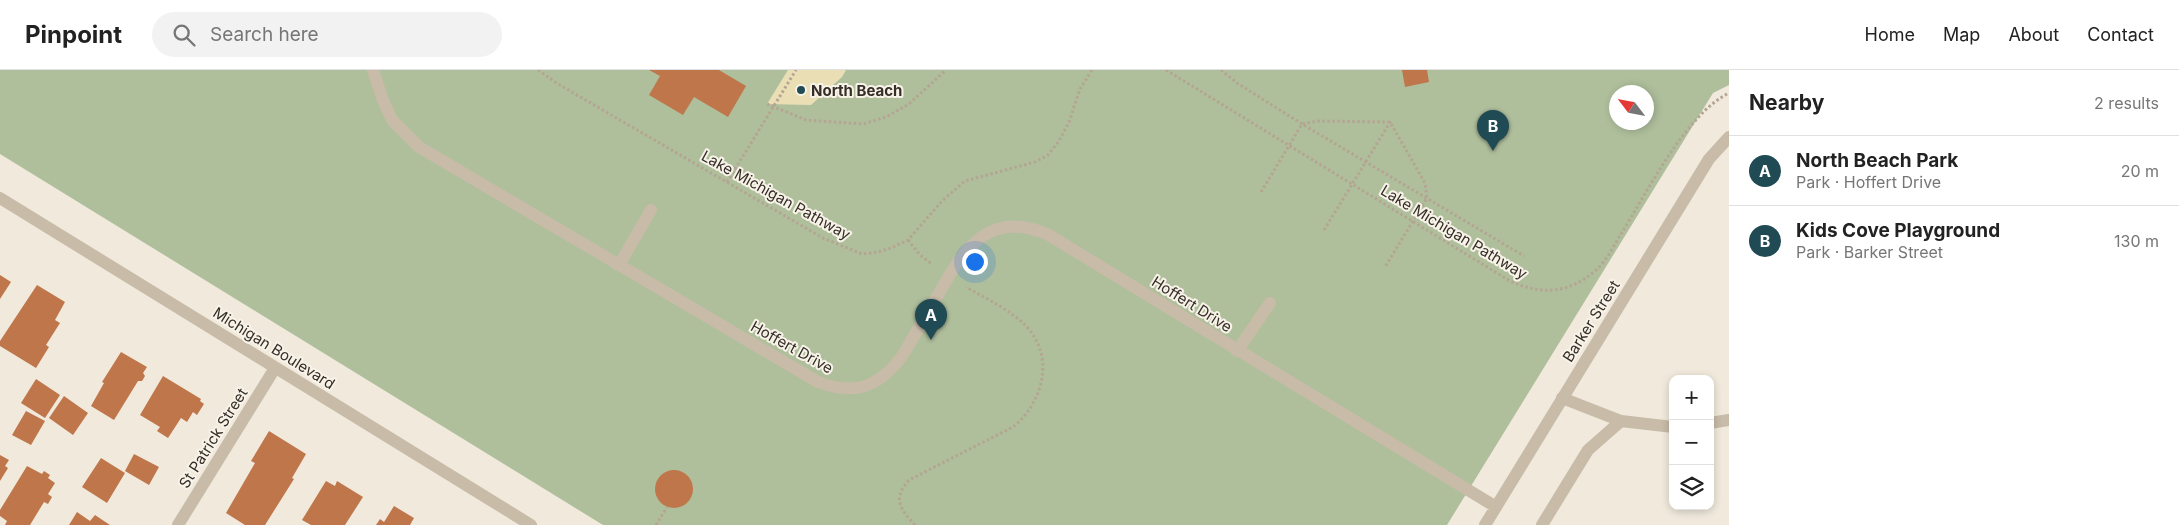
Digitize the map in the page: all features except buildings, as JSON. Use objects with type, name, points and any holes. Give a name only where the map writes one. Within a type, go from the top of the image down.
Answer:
[{"type":"street","name":"Hoffert Drive","points":[[373,70],[382,98],[392,120],[418,147],[818,382],[834,388],[862,388],[891,371],[902,356],[950,274],[973,243],[987,234],[1018,226],[1047,234],[1496,507]]},
{"type":"street","name":"Barker Street","points":[[1485,525],[1709,159],[1729,137]]},
{"type":"street","name":"Michigan Boulevard","points":[[0,198],[531,525]]},
{"type":"street","points":[[619,265],[650,210]]},
{"type":"street","points":[[1237,351],[1270,302]]},
{"type":"street","name":"St Patrick Street","points":[[178,525],[275,368]]},
{"type":"street","points":[[1562,398],[1621,421],[1669,427]]},
{"type":"street","points":[[1714,422],[1729,420]]},
{"type":"street","points":[[1542,525],[1588,450],[1621,421]]},
{"type":"path","name":"Lake Michigan Pathway","points":[[538,70],[558,84],[823,238],[862,254],[878,252],[908,240],[942,201],[965,181],[1035,162],[1048,154],[1059,140],[1069,122],[1080,89],[1092,70]]},
{"type":"path","points":[[727,182],[796,70]]},
{"type":"path","points":[[767,104],[806,120],[863,124],[886,117],[909,104],[946,70]]},
{"type":"path","name":"Lake Michigan Pathway","points":[[1166,70],[1510,281],[1540,291],[1570,286],[1597,270],[1689,126],[1715,100],[1729,93]]},
{"type":"path","points":[[1221,70],[1302,124],[1524,256]]},
{"type":"path","points":[[1261,192],[1302,124],[1318,121],[1391,120]]},
{"type":"path","points":[[1324,230],[1391,120]]},
{"type":"path","points":[[1385,267],[1427,198],[1425,183],[1391,120]]},
{"type":"path","points":[[908,240],[920,255],[1026,325],[1037,342],[1042,357],[1043,375],[1034,404],[1025,417],[1013,427],[909,480],[901,489],[899,500],[904,514],[915,525]]},
{"type":"path","points":[[656,525],[667,507]]},
{"type":"green space","points":[[0,70],[1729,70],[1729,85],[1713,93],[1447,525],[603,525],[0,154]]},
{"type":"sand","name":"North Beach","points":[[788,70],[846,70],[842,77],[811,105],[767,104]]},
{"type":"place","name":"North Beach","points":[[801,90]]},
{"type":"place","name":"Kids Cove Playground","points":[[1493,151]]},
{"type":"place","name":"North Beach Park","points":[[931,340]]}]
